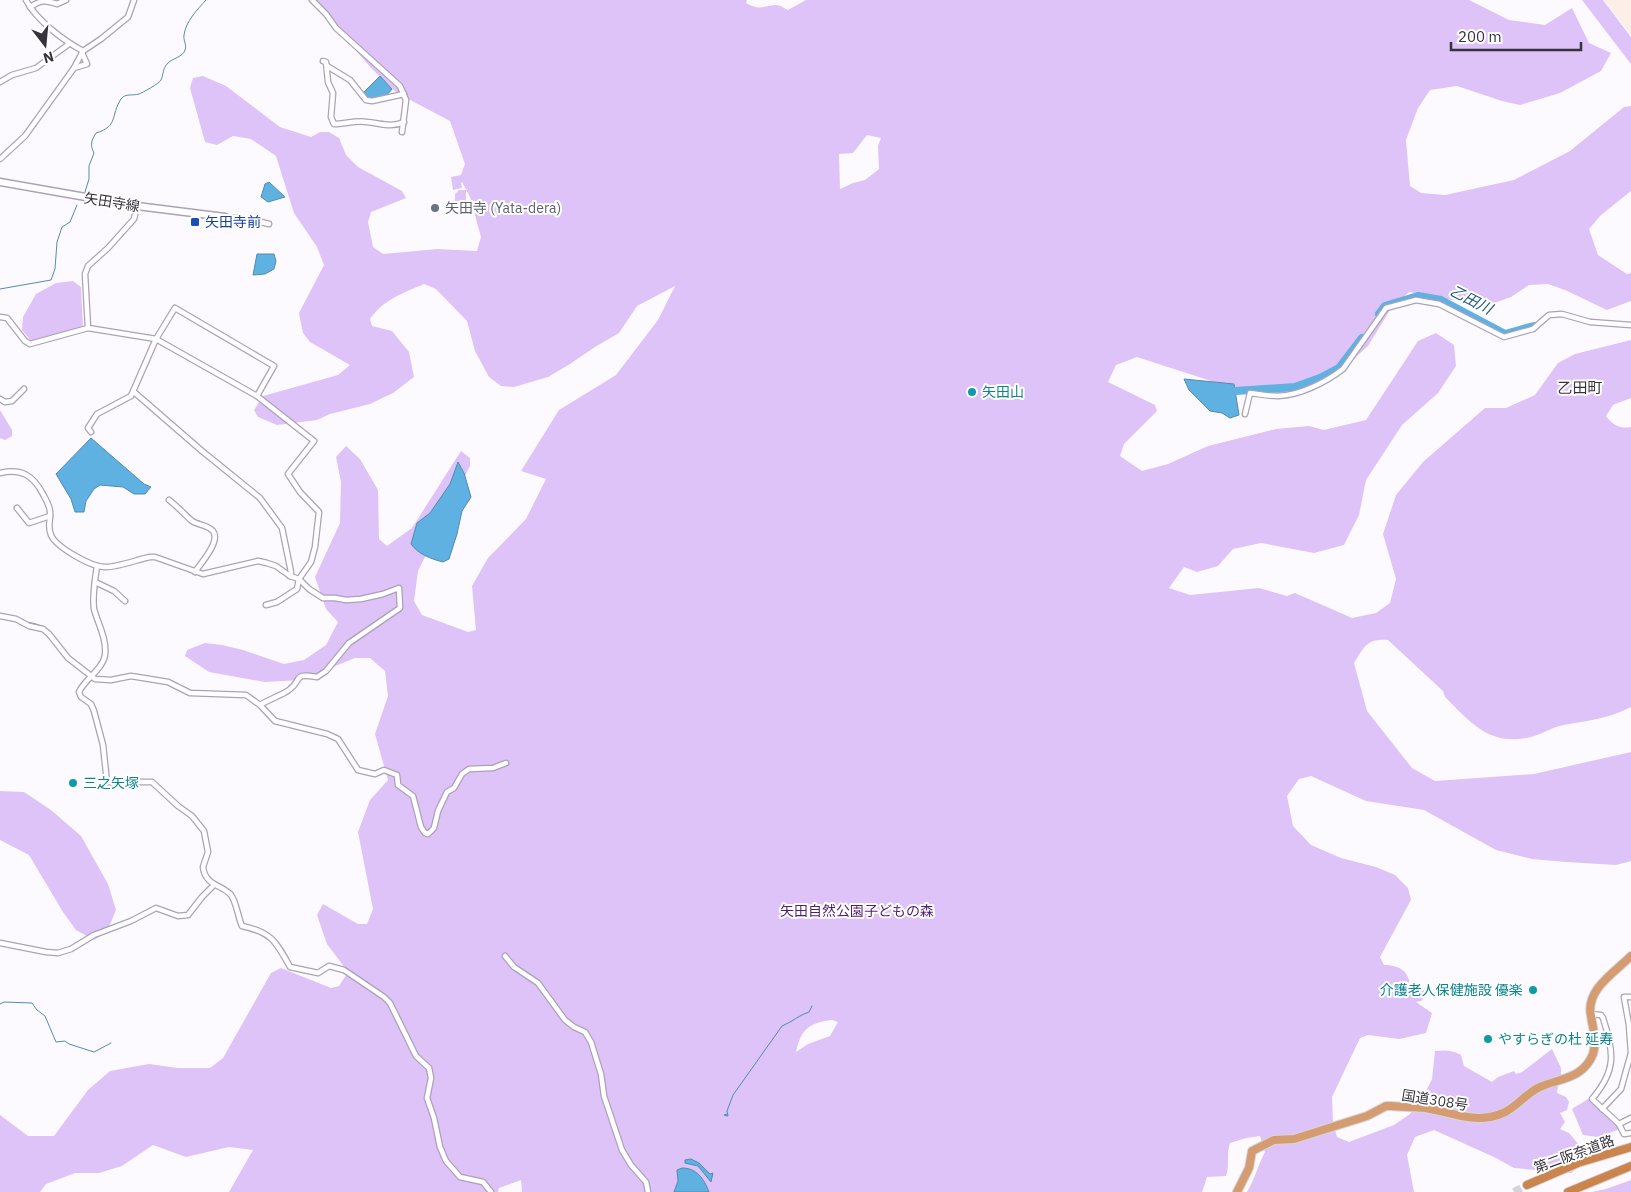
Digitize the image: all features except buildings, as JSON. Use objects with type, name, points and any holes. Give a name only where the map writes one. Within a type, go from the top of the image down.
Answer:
[{"type":"highway","name":"国道308号","points":[[1237,1192],[1250,1168],[1251,1154],[1256,1148],[1274,1140],[1294,1139],[1366,1116],[1386,1106],[1425,1108],[1470,1118],[1489,1117],[1505,1112],[1536,1089],[1567,1079],[1587,1064],[1592,1056],[1595,1040],[1590,1014],[1596,990],[1631,956]]},
{"type":"highway","name":"第二阪奈道路","points":[[1527,1185],[1578,1163],[1631,1147]]},
{"type":"highway","points":[[1568,1192],[1631,1166]]},
{"type":"main road","name":"矢田寺線","points":[[0,182],[137,206],[225,217]]},
{"type":"street","points":[[26,0],[49,27],[69,44],[83,52],[87,64],[74,68]]},
{"type":"street","points":[[30,7],[41,1],[50,0],[57,4],[66,0]]},
{"type":"street","points":[[0,159],[25,136],[74,68],[83,52],[126,19],[134,0]]},
{"type":"street","points":[[312,0],[326,14],[336,28],[400,86],[406,100],[402,132]]},
{"type":"street","points":[[0,82],[12,75],[36,68],[69,44]]},
{"type":"street","points":[[323,61],[326,62],[327,66],[350,80],[366,100],[372,101],[404,94]]},
{"type":"street","points":[[327,66],[328,82],[333,93],[331,116],[334,124],[366,121],[377,124],[396,125],[404,122]]},
{"type":"street","points":[[88,328],[86,274],[88,266],[108,248],[134,218],[137,206]]},
{"type":"street","points":[[225,217],[269,224]]},
{"type":"street","points":[[1245,414],[1250,392],[1277,396],[1300,392],[1333,376],[1343,368],[1386,308],[1416,300],[1439,304],[1504,337],[1534,329],[1549,315],[1562,314],[1590,322],[1631,325]]},
{"type":"street","points":[[91,432],[88,428],[97,414],[131,396],[134,392],[156,339],[175,308],[274,366],[257,396]]},
{"type":"street","points":[[0,316],[7,318],[25,341],[30,344],[88,328],[156,339],[257,396],[314,441],[288,474],[300,492],[319,512],[315,548],[311,562],[299,579],[297,589],[278,601],[266,605]]},
{"type":"street","points":[[0,399],[5,402],[12,401],[24,388]]},
{"type":"street","points":[[134,392],[260,498],[282,528],[291,572],[290,576]]},
{"type":"street","points":[[0,473],[18,471],[32,477],[49,507],[50,516],[48,522],[50,532],[56,542],[88,563],[97,566],[113,567],[150,557],[161,559],[194,572],[207,573],[262,561],[276,566],[290,576],[299,579],[309,589],[323,598],[361,599],[399,588],[400,608],[349,644],[326,672],[318,677],[304,675],[299,677],[289,690],[260,705]]},
{"type":"street","points":[[169,500],[192,521],[208,527],[214,534],[213,545],[194,572]]},
{"type":"street","points":[[17,508],[29,523],[50,516]]},
{"type":"street","points":[[97,566],[94,607],[102,629],[105,657],[92,678],[85,683],[79,692],[81,697],[93,707],[103,745],[107,782],[152,782],[192,816],[205,833],[208,852],[203,871],[214,885],[232,895],[242,926],[260,930],[270,937],[290,966],[318,973],[329,966],[344,970],[384,996],[396,1013],[416,1056],[430,1068],[431,1078],[427,1098],[434,1118],[440,1148],[446,1161],[460,1177],[483,1182],[491,1192]]},
{"type":"street","points":[[95,582],[114,591],[125,601]]},
{"type":"street","points":[[0,616],[40,627],[49,634],[68,658],[92,678],[111,680],[131,676],[158,680],[190,693],[246,695],[260,705],[275,721],[327,734],[338,739],[358,770],[376,774],[384,770],[397,775],[398,785],[413,796],[424,833],[428,834],[434,828],[438,811],[447,792],[454,788],[462,774],[469,769],[493,768],[506,763]]},
{"type":"street","points":[[0,943],[46,952],[65,951],[94,935],[132,921],[156,908],[178,916],[188,915],[214,885]]},
{"type":"street","points":[[505,956],[514,966],[538,983],[565,1020],[584,1032],[591,1042],[604,1096],[622,1150],[631,1165],[646,1182],[648,1192]]},
{"type":"street","points":[[1602,1109],[1621,1089],[1631,1053],[1624,997],[1631,997]]},
{"type":"street","points":[[1590,1014],[1601,1015],[1603,1018],[1611,1054],[1608,1076],[1592,1099],[1619,1124],[1624,1134],[1631,1133]]},
{"type":"street","points":[[1619,1124],[1631,1118]]},
{"type":"shaded area","points":[[1604,0],[1631,0],[1631,35]]},
{"type":"green space","name":"矢田自然公園子どもの森","points":[[312,0],[747,0],[746,3],[755,7],[778,5],[788,10],[806,0],[1469,0],[1509,20],[1545,25],[1572,8],[1589,43],[1611,53],[1601,71],[1560,93],[1520,105],[1457,86],[1430,90],[1418,108],[1406,140],[1410,186],[1421,193],[1445,195],[1514,180],[1570,151],[1624,107],[1631,106],[1631,191],[1601,215],[1589,229],[1598,255],[1627,274],[1631,273],[1631,301],[1607,310],[1548,284],[1529,285],[1511,297],[1486,306],[1409,292],[1390,310],[1368,346],[1336,375],[1300,392],[1277,396],[1242,391],[1137,357],[1116,365],[1108,382],[1155,405],[1157,411],[1124,444],[1120,456],[1142,471],[1168,464],[1208,446],[1276,429],[1309,426],[1324,430],[1366,420],[1418,341],[1436,333],[1454,345],[1456,366],[1438,393],[1402,425],[1366,480],[1359,515],[1344,545],[1314,553],[1261,543],[1233,549],[1218,566],[1197,572],[1184,567],[1169,588],[1190,595],[1259,588],[1287,596],[1295,593],[1352,618],[1376,613],[1390,603],[1396,579],[1383,534],[1396,495],[1423,462],[1485,408],[1506,408],[1535,395],[1558,363],[1575,354],[1631,340],[1631,398],[1613,405],[1606,416],[1617,426],[1631,427],[1631,707],[1607,716],[1560,726],[1531,737],[1504,739],[1482,731],[1473,724],[1445,697],[1443,691],[1388,640],[1375,640],[1371,642],[1364,648],[1354,663],[1367,711],[1412,768],[1435,781],[1534,774],[1631,752],[1631,861],[1616,865],[1566,862],[1532,859],[1496,850],[1424,810],[1366,801],[1311,776],[1299,779],[1287,796],[1293,826],[1311,845],[1341,858],[1376,867],[1395,875],[1408,888],[1411,900],[1380,957],[1384,965],[1394,966],[1406,973],[1413,992],[1425,990],[1425,997],[1421,1001],[1416,1002],[1432,1013],[1426,1033],[1399,1039],[1368,1035],[1360,1038],[1332,1097],[1333,1123],[1337,1137],[1349,1142],[1394,1125],[1410,1114],[1424,1095],[1432,1079],[1435,1051],[1455,1052],[1461,1055],[1464,1066],[1492,1082],[1498,1077],[1514,1071],[1516,1074],[1522,1072],[1552,1049],[1561,1068],[1561,1075],[1556,1078],[1554,1086],[1558,1086],[1557,1093],[1566,1097],[1569,1102],[1567,1110],[1560,1113],[1565,1122],[1560,1129],[1569,1133],[1590,1158],[1571,1173],[1514,1168],[1434,1130],[1415,1137],[1407,1155],[1414,1192],[1247,1192],[1265,1152],[1260,1136],[1230,1143],[1226,1176],[1207,1177],[1202,1192],[522,1192],[521,1180],[499,1188],[498,1192],[229,1192],[253,1150],[229,1147],[186,1157],[153,1145],[122,1166],[99,1173],[75,1173],[46,1184],[40,1192],[0,1192],[0,1115],[28,1136],[54,1136],[88,1090],[110,1071],[149,1064],[178,1068],[210,1068],[223,1058],[271,973],[281,968],[331,988],[339,986],[348,972],[327,944],[317,915],[323,904],[358,924],[367,924],[373,909],[358,832],[370,800],[388,780],[375,734],[388,696],[385,671],[370,658],[355,658],[301,680],[265,682],[209,672],[185,656],[187,650],[205,643],[222,645],[284,664],[304,660],[326,645],[338,622],[326,609],[315,577],[340,523],[341,482],[336,457],[346,446],[360,459],[378,490],[379,539],[387,546],[412,528],[461,451],[470,458],[470,466],[418,571],[414,601],[422,615],[468,632],[476,630],[472,586],[488,558],[526,519],[546,479],[521,471],[559,410],[616,375],[658,320],[675,286],[637,306],[619,333],[570,364],[548,377],[514,387],[501,386],[489,377],[475,351],[467,321],[436,289],[424,284],[387,302],[370,319],[372,326],[392,331],[409,352],[414,377],[393,393],[370,404],[330,414],[317,420],[277,425],[258,417],[254,410],[263,396],[338,375],[350,365],[310,342],[303,333],[299,313],[324,265],[317,247],[294,213],[276,156],[251,139],[233,136],[217,145],[205,142],[190,88],[193,78],[203,76],[226,86],[280,127],[311,137],[320,132],[329,132],[339,138],[346,155],[358,167],[402,191],[406,198],[371,212],[368,222],[373,247],[383,254],[438,249],[477,251],[481,237],[470,197],[462,182],[462,188],[453,190],[451,177],[461,175],[465,164],[450,121],[397,93],[371,68]],"holes":[[[867,135],[881,138],[878,146],[879,169],[865,180],[840,189],[839,154],[853,153]],[[832,1020],[838,1022],[830,1036],[808,1044],[796,1052],[800,1038],[807,1028],[817,1023]]]},
{"type":"green space","points":[[1582,0],[1603,0],[1631,37],[1631,64]]},
{"type":"green space","points":[[459,190],[466,190],[466,207],[458,210],[455,208],[455,194]]},
{"type":"green space","points":[[73,281],[81,287],[83,327],[31,341],[22,330],[23,317],[36,294],[56,283]]},
{"type":"green space","points":[[0,410],[12,430],[12,436],[5,440],[0,438]]},
{"type":"green space","points":[[0,791],[24,792],[51,810],[81,836],[108,884],[116,910],[107,932],[94,940],[76,930],[29,855],[0,840]]},
{"type":"green space","points":[[1588,1099],[1620,1129],[1598,1137],[1583,1135],[1572,1109]]},
{"type":"green space","points":[[1631,1180],[1631,1192],[1592,1192],[1606,1189]]},
{"type":"water","points":[[380,76],[392,89],[382,97],[370,99],[363,93]]},
{"type":"water","points":[[269,182],[285,197],[268,202],[261,197],[265,184]]},
{"type":"water","points":[[257,254],[274,254],[276,261],[274,269],[265,274],[253,275]]},
{"type":"water","points":[[1184,379],[1234,384],[1239,415],[1230,418],[1222,413],[1210,411],[1189,390]]},
{"type":"water","points":[[91,438],[144,484],[151,487],[145,494],[134,494],[123,487],[100,485],[94,489],[86,501],[84,512],[75,512],[71,499],[56,474]]},
{"type":"water","points":[[458,462],[464,473],[471,497],[462,511],[449,559],[443,562],[425,556],[411,544],[417,523],[430,513],[450,484]]},
{"type":"water","points":[[691,1159],[699,1163],[710,1174],[713,1173],[711,1182],[698,1166],[685,1163],[685,1160]]},
{"type":"water","points":[[682,1168],[696,1172],[705,1183],[709,1192],[674,1192],[678,1181],[677,1170]]},
{"type":"waterway","points":[[85,192],[89,179],[89,166],[94,153],[92,143],[96,133],[111,124],[123,97],[139,94],[151,88],[162,78],[166,65],[184,52],[186,46],[184,35],[187,25],[206,0]]},
{"type":"waterway","points":[[0,289],[51,280],[55,269],[57,242],[62,227],[70,222],[77,205]]},
{"type":"waterway","name":"乙田川","points":[[1379,314],[1385,306],[1418,296],[1441,300],[1505,334],[1534,326]]},
{"type":"waterway","name":"乙田川","points":[[1236,391],[1295,387],[1320,378],[1339,368],[1362,338]]},
{"type":"waterway","points":[[0,618],[15,621]]},
{"type":"waterway","points":[[24,622],[43,627],[56,639]]},
{"type":"waterway","points":[[68,654],[76,662]]},
{"type":"waterway","points":[[0,1004],[4,1002],[32,1003],[45,1016],[56,1042],[65,1041],[94,1052],[111,1043]]},
{"type":"waterway","points":[[727,1114],[724,1115],[728,1116],[727,1111],[733,1095],[782,1026],[809,1012],[812,1006]]},
{"type":"tunnel","points":[[1514,1192],[1527,1185]]},
{"type":"place","name":"矢田寺 (Yata-dera)","points":[[435,208]]},
{"type":"place","name":"矢田寺前","points":[[195,222]]},
{"type":"place","name":"矢田山","points":[[972,392]]},
{"type":"place","name":"三之矢塚","points":[[73,783]]},
{"type":"place","name":"介護老人保健施設 優楽","points":[[1533,990]]},
{"type":"place","name":"やすらぎの杜 延寿","points":[[1488,1039]]},
{"type":"district","name":"乙田町","points":[[1580,388]]}]
